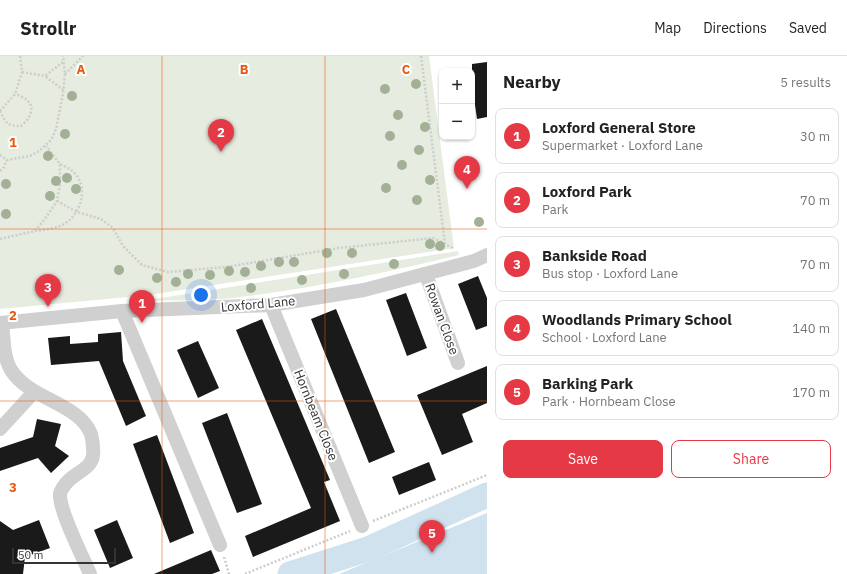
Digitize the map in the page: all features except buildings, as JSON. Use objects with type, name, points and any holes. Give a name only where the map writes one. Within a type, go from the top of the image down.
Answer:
[{"type":"street","name":"Loxford Lane","points":[[1,323],[122,311],[271,305],[364,290],[426,275],[474,261],[487,255]]},
{"type":"street","name":"Rowan Close","points":[[426,275],[458,363]]},
{"type":"street","name":"Hornbeam Close","points":[[271,305],[362,526]]},
{"type":"street","points":[[122,311],[220,545]]},
{"type":"street","points":[[1,323],[6,358],[11,370],[21,382],[34,392],[82,419],[91,433],[94,456],[91,465],[65,484],[60,493],[62,508],[90,574]]},
{"type":"street","points":[[0,429],[34,392]]},
{"type":"path","points":[[15,94],[26,99],[31,105],[31,113],[27,121],[21,126],[10,125],[4,121],[0,111],[15,94],[22,72],[20,56]]},
{"type":"path","points":[[0,155],[7,160],[30,156],[46,146],[51,140],[56,129],[63,90],[65,74],[63,56]]},
{"type":"path","points":[[65,74],[83,56]]},
{"type":"path","points":[[421,56],[445,244]]},
{"type":"path","points":[[45,76],[64,61]]},
{"type":"path","points":[[22,72],[45,76],[63,90]]},
{"type":"path","points":[[0,239],[60,226],[77,212],[82,187],[78,177],[72,170],[60,164],[46,146]]},
{"type":"path","points":[[0,171],[4,167],[7,160]]},
{"type":"path","points":[[35,231],[57,201],[60,184],[60,164]]},
{"type":"path","points":[[57,201],[77,212],[101,219],[113,228],[123,246],[142,265],[168,272],[226,267],[339,248],[433,238],[452,248],[452,250]]},
{"type":"path","points":[[220,545],[229,574]]},
{"type":"shaded area","points":[[0,56],[429,56],[454,248],[149,295],[0,309]]},
{"type":"shaded area","points":[[458,251],[459,255],[431,262],[290,290],[221,299],[142,301]]},
{"type":"water","points":[[487,513],[487,574],[339,574]]},
{"type":"waterway","points":[[290,574],[368,549],[487,495]]},
{"type":"place","name":"Loxford Park","points":[[221,152]]},
{"type":"place","name":"Woodlands Primary School","points":[[467,189]]},
{"type":"place","name":"Bankside Road","points":[[48,307]]},
{"type":"place","name":"Loxford General Store","points":[[142,323]]},
{"type":"place","name":"Barking Park","points":[[432,553]]}]
